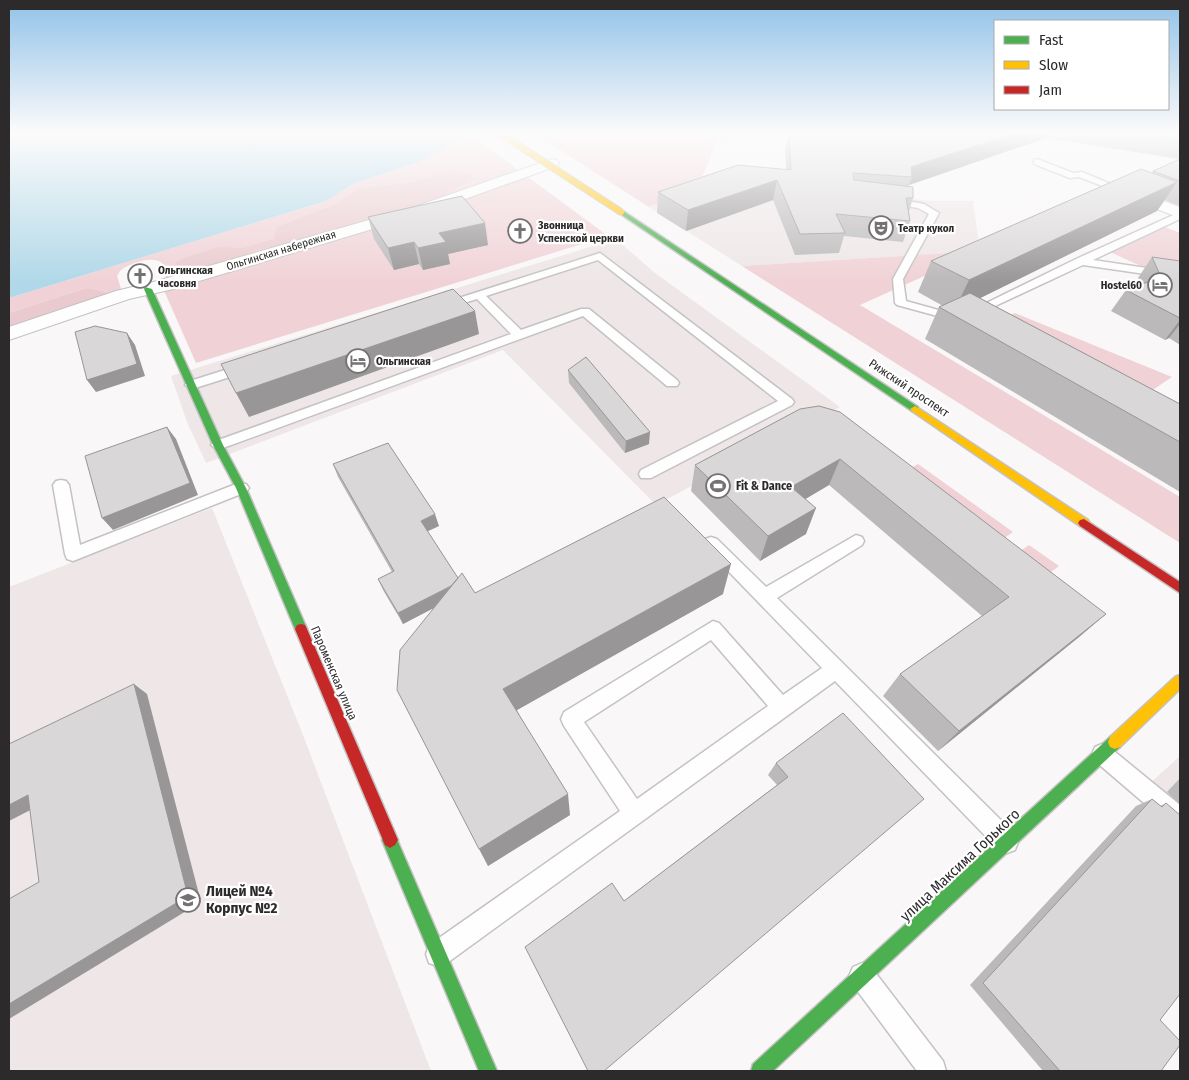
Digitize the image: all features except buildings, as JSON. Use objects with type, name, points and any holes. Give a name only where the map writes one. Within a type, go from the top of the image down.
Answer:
[{"type":"main road","name":"Рижский проспект","points":[[575,182],[830,350],[1180,588]]},
{"type":"main road","name":"Пароменская улица","points":[[148,289],[218,445],[241,488],[488,1071]]},
{"type":"main road","name":"улица Максима Горького","points":[[760,1071],[1180,681]]},
{"type":"street","name":"Ольгинская набережная","points":[[9,334],[123,295],[420,210],[496,182]]},
{"type":"street","points":[[1118,189],[1180,214]]},
{"type":"lane","points":[[1101,182],[1118,189],[1140,184]]},
{"type":"lane","points":[[879,200],[906,202],[934,213],[898,280],[901,303],[951,318],[961,318],[1180,214]]},
{"type":"lane","points":[[432,310],[600,256],[787,402],[646,474]]},
{"type":"lane","points":[[1080,261],[1180,276]]},
{"type":"lane","points":[[479,296],[519,335]]},
{"type":"lane","points":[[218,445],[585,311],[672,383]]},
{"type":"lane","points":[[961,318],[978,328]]},
{"type":"lane","points":[[192,385],[255,365]]},
{"type":"lane","points":[[61,486],[73,554],[241,488]]},
{"type":"lane","points":[[764,597],[856,541]]},
{"type":"lane","points":[[711,544],[1008,842]]},
{"type":"lane","points":[[634,813],[572,719],[713,630],[782,708]]},
{"type":"lane","points":[[438,954],[836,669]]},
{"type":"lane","points":[[1102,754],[1180,819]]},
{"type":"lane","points":[[862,976],[933,1071]]},
{"type":"shaded area","points":[[411,182],[465,182],[442,198],[362,225],[256,250],[229,261],[187,273],[179,272],[176,263],[184,258],[218,247],[243,248],[274,239],[277,227],[336,204],[357,189]]},
{"type":"shaded area","points":[[535,182],[608,236],[196,363],[162,286],[167,274],[163,264],[158,261],[140,261],[120,271],[117,276],[122,292],[109,297],[86,288],[9,313],[9,298],[326,201],[355,183]]},
{"type":"shaded area","points":[[611,182],[696,182],[685,191],[649,207]]},
{"type":"shaded area","points":[[698,182],[745,182],[932,201],[973,201],[980,251],[742,266],[649,207],[695,187]]},
{"type":"shaded area","points":[[1165,227],[1180,233],[1180,272],[1145,268],[1110,252]]},
{"type":"shaded area","points":[[616,239],[655,273],[840,407],[656,505],[503,350],[206,463],[187,422],[171,376]]},
{"type":"shaded area","points":[[980,251],[860,305],[1180,497],[1180,543],[742,266]]},
{"type":"shaded area","points":[[86,288],[104,292],[109,297],[9,328],[9,313]]},
{"type":"shaded area","points":[[1015,313],[1172,377],[1138,400],[993,323]]},
{"type":"shaded area","points":[[918,464],[1013,532],[981,554],[888,481]]},
{"type":"shaded area","name":"Лицей №4 Корпус №2","points":[[212,508],[301,730],[431,1071],[9,1071],[9,587]]},
{"type":"shaded area","points":[[1029,545],[1059,566],[1027,590],[997,567]]},
{"type":"shaded area","points":[[1180,756],[1180,831],[1137,795]]},
{"type":"water","points":[[9,182],[357,182],[326,201],[9,298]]},
{"type":"traffic: fast","points":[[621,212],[915,409]]},
{"type":"traffic: fast","points":[[148,289],[218,445],[241,488],[301,629]]},
{"type":"traffic: fast","points":[[760,1071],[1115,742]]},
{"type":"traffic: fast","points":[[390,840],[488,1071]]},
{"type":"traffic: slow","points":[[575,182],[621,212]]},
{"type":"traffic: slow","points":[[915,409],[1084,523]]},
{"type":"traffic: slow","points":[[1115,742],[1180,681]]},
{"type":"traffic: jam","points":[[1084,523],[1180,588]]},
{"type":"traffic: jam","points":[[301,629],[390,840]]},
{"type":"place","name":"Театр кукол","points":[[881,228]]},
{"type":"place","name":"Звонница Успенской церкви","points":[[520,231]]},
{"type":"place","name":"Ольгинская часовня","points":[[140,276]]},
{"type":"place","name":"Hostel60","points":[[1160,285]]},
{"type":"place","name":"Ольгинская","points":[[358,361]]},
{"type":"place","name":"Fit & Dance","points":[[718,486]]},
{"type":"place","name":"Лицей №4 Корпус №2","points":[[188,900]]}]
